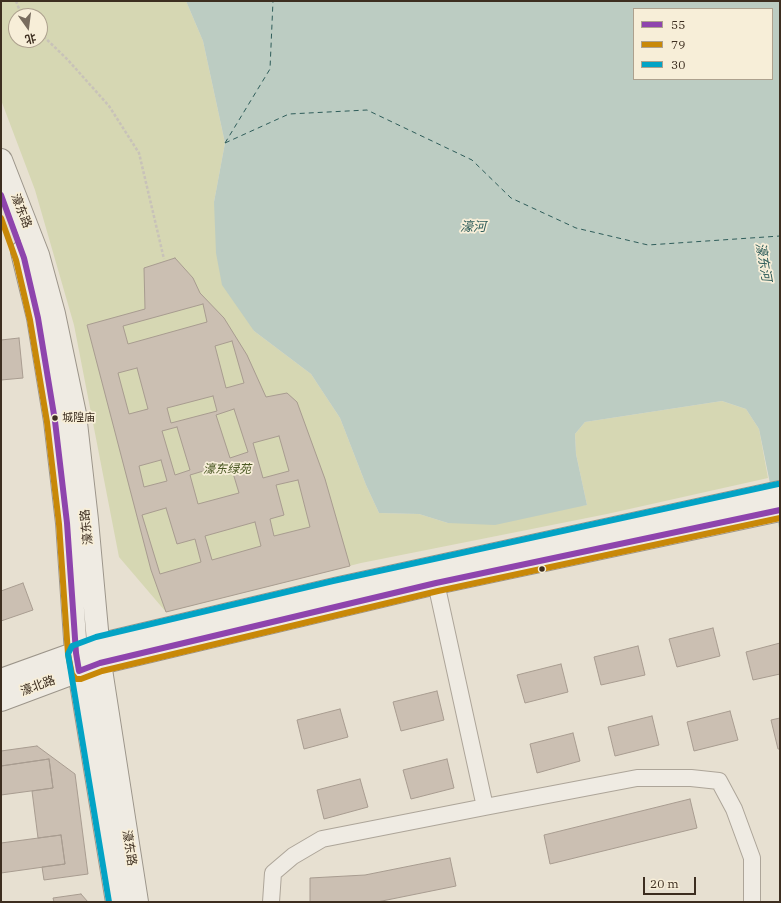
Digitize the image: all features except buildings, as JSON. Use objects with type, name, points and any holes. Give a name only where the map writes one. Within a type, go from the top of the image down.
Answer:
[{"type":"street","name":"濠东路","points":[[1,160],[38,255],[54,314],[74,414],[99,654],[137,902]]},
{"type":"street","name":"濠东路","points":[[1,195],[24,258],[38,318],[54,414],[67,523],[77,662],[117,902]]},
{"type":"street","points":[[751,507],[780,492]]},
{"type":"street","name":"濠北路","points":[[1,700],[77,662],[99,654],[335,589],[751,507]]},
{"type":"street","name":"濠北路","points":[[99,654],[436,583],[751,507]]},
{"type":"street","points":[[751,507],[780,510]]},
{"type":"street","points":[[436,583],[485,807]]},
{"type":"street","name":"濠北路","points":[[1,680],[77,662]]},
{"type":"street","points":[[271,902],[273,874],[293,856],[322,839],[637,778],[691,778],[719,780],[734,809],[752,858],[752,902]]},
{"type":"path","points":[[48,41],[68,60],[109,106],[139,153],[164,259]]},
{"type":"green space","name":"濠东绿苑","points":[[1,1],[186,1],[203,41],[225,143],[214,202],[254,331],[311,374],[340,418],[366,485],[379,513],[419,514],[448,523],[587,505],[576,454],[575,434],[585,422],[722,401],[746,409],[759,429],[768,478],[607,514],[361,563],[166,612],[119,557],[74,325],[35,190],[1,100]]},
{"type":"water","name":"濠河","points":[[186,1],[780,1],[780,533],[759,429],[746,409],[722,401],[585,422],[575,434],[576,454],[587,505],[495,525],[448,523],[419,514],[379,513],[366,485],[340,418],[311,374],[254,331],[222,285],[216,253],[214,202],[225,143],[203,41]]},
{"type":"ferry route","points":[[225,143],[270,69],[273,1]]},
{"type":"ferry route","points":[[225,143],[289,114],[367,110],[472,160],[511,198],[576,228],[648,245],[780,236]]},
{"type":"transit line","name":"55","points":[[1,195],[24,258],[38,318],[55,421],[67,523],[76,653],[79,671],[100,663],[436,583],[780,510]]},
{"type":"transit line","name":"79","points":[[1,218],[16,260],[30,320],[47,422],[59,524],[68,654],[72,674],[76,679],[81,679],[102,671],[438,591],[780,518]]},
{"type":"transit line","name":"30","points":[[109,902],[68,654],[72,646],[96,637],[333,581],[778,484]]},
{"type":"place","name":"城隍庙","points":[[55,418]]},
{"type":"water label","name":"濠东河","points":[[763,262]]}]
